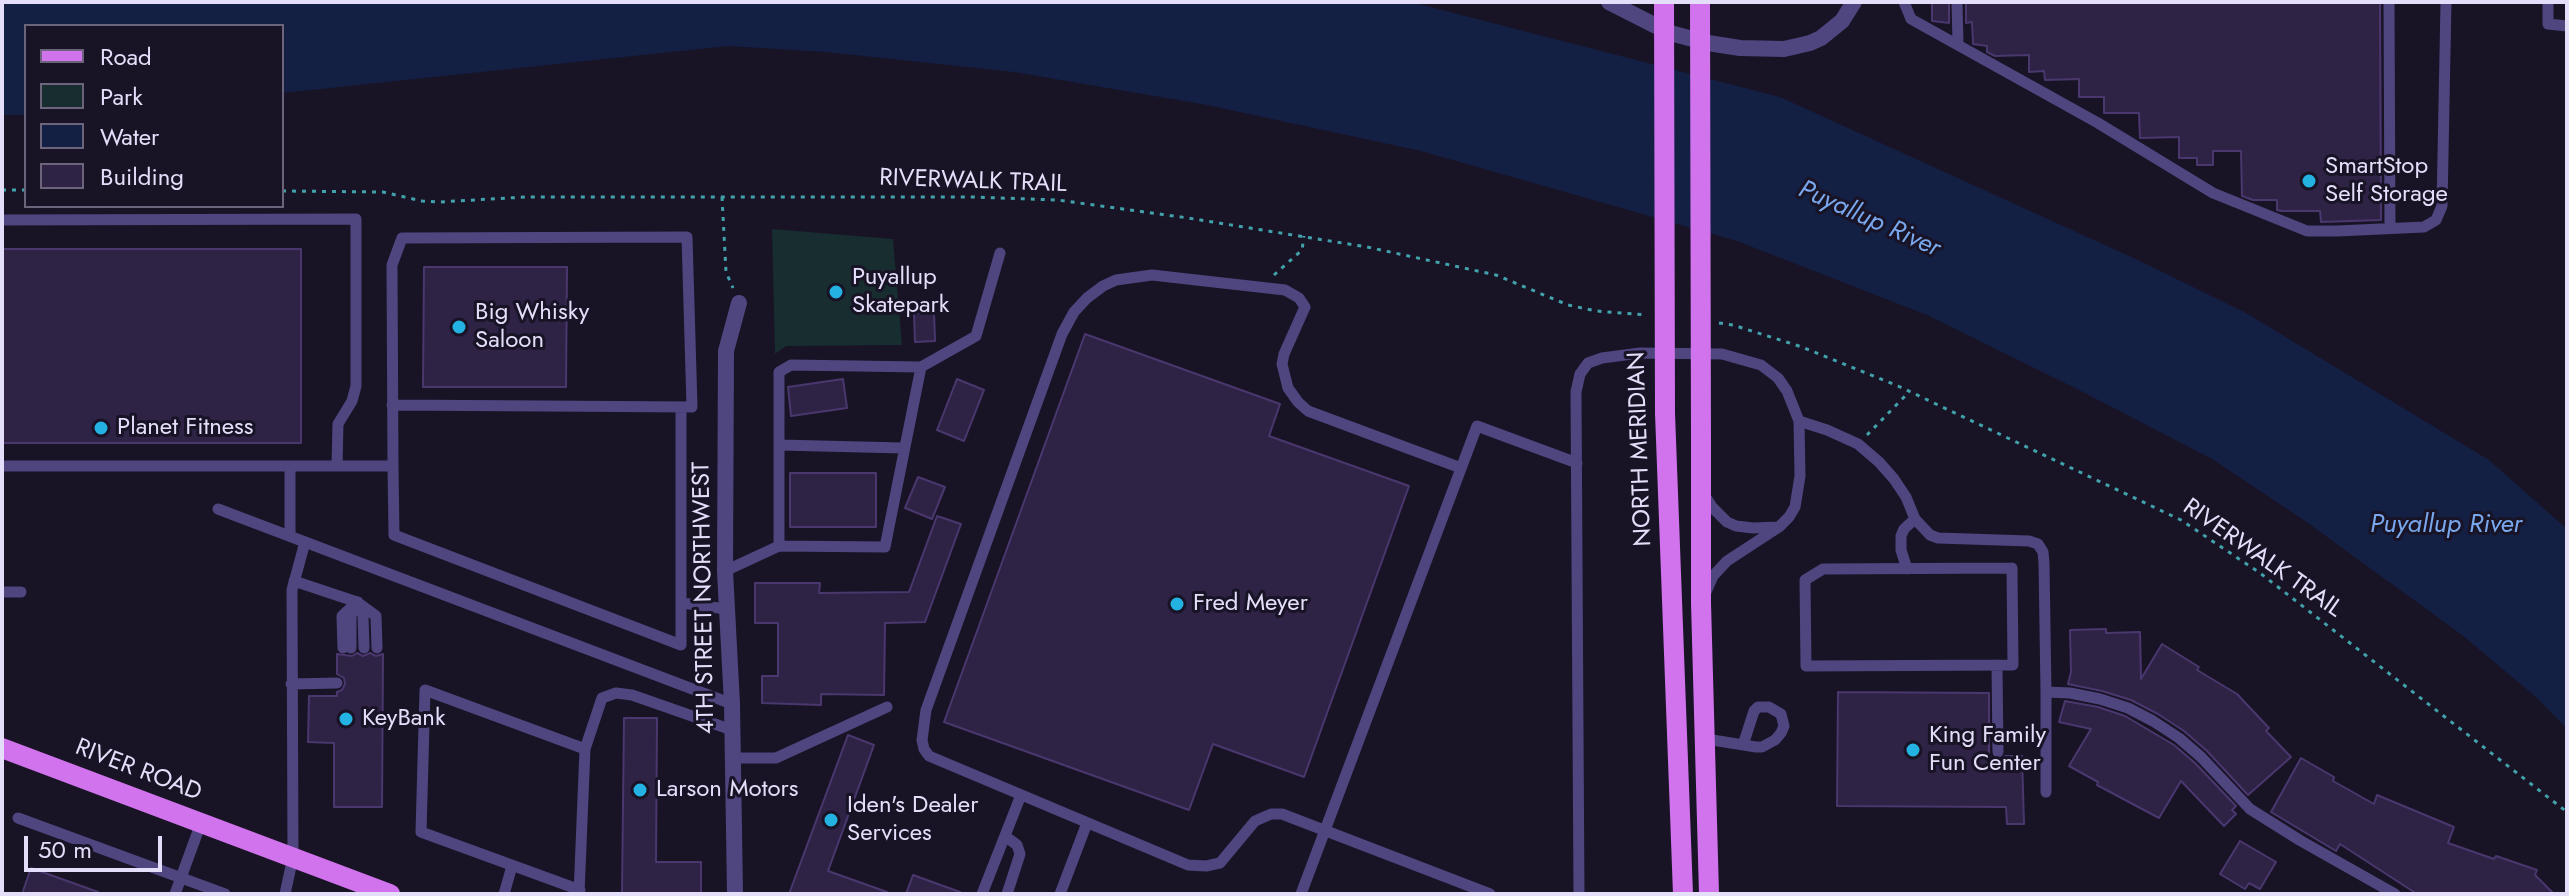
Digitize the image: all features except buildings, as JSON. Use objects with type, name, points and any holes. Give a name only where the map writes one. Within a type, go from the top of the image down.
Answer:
[{"type":"main road","name":"NORTH MERIDIAN","points":[[1664,2],[1665,413],[1682,892]]},
{"type":"main road","points":[[1700,2],[1701,603],[1709,894]]},
{"type":"main road","name":"RIVER ROAD","points":[[2,748],[390,894]]},
{"type":"street","points":[[1609,2],[1670,33],[1740,48],[1784,49],[1821,38],[1842,21],[1854,2]]},
{"type":"street","name":"4TH STREET NORTHWEST","points":[[735,894],[732,704],[725,571],[726,351],[739,303]]},
{"type":"lane","points":[[1904,2],[1905,11],[1911,19],[2098,123],[2213,193],[2307,231],[2424,227],[2436,220],[2442,206],[2446,2]]},
{"type":"lane","points":[[1957,2],[1958,44]]},
{"type":"lane","points":[[2389,2],[2390,228]]},
{"type":"lane","points":[[2548,2],[2548,24],[2567,26]]},
{"type":"lane","points":[[2,220],[356,219],[356,386],[352,401],[338,424],[337,466]]},
{"type":"lane","points":[[392,405],[692,407],[687,237],[402,238],[392,265],[392,405],[394,535],[681,645],[681,407]]},
{"type":"lane","points":[[779,546],[779,372],[791,365],[921,367],[976,336],[1000,253]]},
{"type":"lane","points":[[1461,468],[1308,411],[1298,402],[1288,388],[1282,364],[1305,307],[1299,298],[1285,290],[1152,275],[1116,280],[1103,286],[1087,298],[1067,323],[922,726],[923,746],[929,756],[1188,865],[1197,867],[1220,863],[1251,824],[1271,814],[1287,815],[1490,894]]},
{"type":"lane","points":[[1579,894],[1577,383],[1588,363],[1640,353],[1710,353],[1739,357],[1761,365],[1778,378],[1787,391],[1799,421],[1801,457],[1798,494],[1789,517],[1727,561],[1713,576],[1701,603]]},
{"type":"lane","points":[[725,571],[779,546],[885,547],[921,367]]},
{"type":"lane","points":[[1799,421],[1858,444],[1894,479],[1921,528],[1938,538],[2017,540],[2038,544],[2044,563],[2046,792]]},
{"type":"lane","points":[[1301,894],[1477,426],[1577,463]]},
{"type":"lane","points":[[779,445],[903,448]]},
{"type":"lane","points":[[2,466],[393,466]]},
{"type":"lane","points":[[290,466],[290,536]]},
{"type":"lane","points":[[1702,492],[1727,522],[1753,528],[1779,527]]},
{"type":"lane","points":[[218,509],[732,704]]},
{"type":"lane","points":[[1907,569],[1901,550],[1901,536],[1915,519]]},
{"type":"lane","points":[[285,894],[293,857],[292,590],[305,542]]},
{"type":"lane","points":[[2012,568],[2013,665],[1997,665],[1806,666],[1805,580],[1823,569],[2012,568]]},
{"type":"lane","points":[[294,581],[357,602],[376,616],[359,648],[351,616],[357,602]]},
{"type":"lane","points":[[2,592],[21,592]]},
{"type":"lane","points":[[682,603],[726,609]]},
{"type":"lane","points":[[1997,665],[1998,752]]},
{"type":"lane","points":[[291,684],[337,683]]},
{"type":"lane","points":[[585,749],[425,690],[421,832],[580,892],[585,749],[602,698],[616,693],[632,695],[732,730]]},
{"type":"lane","points":[[2046,692],[2100,699],[2128,708],[2153,721],[2201,757],[2250,809],[2325,856],[2395,894]]},
{"type":"lane","points":[[733,758],[776,758],[887,707]]},
{"type":"lane","points":[[1706,739],[1743,745]]},
{"type":"lane","points":[[982,894],[1021,795]]},
{"type":"lane","points":[[18,818],[225,894]]},
{"type":"lane","points":[[175,894],[201,823]]},
{"type":"lane","points":[[1060,894],[1087,823]]},
{"type":"lane","points":[[1005,836],[1017,845],[1020,854],[1007,894]]},
{"type":"lane","points":[[504,894],[512,866]]},
{"type":"path","points":[[2,190],[24,190]]},
{"type":"path","name":"RIVERWALK TRAIL","points":[[284,191],[383,192],[439,202],[526,197],[972,197],[1058,200],[1367,247],[1496,275],[1568,305],[1651,316]]},
{"type":"path","points":[[722,197],[726,272],[739,303]]},
{"type":"path","points":[[1267,288],[1281,267],[1302,250],[1304,236]]},
{"type":"path","name":"RIVERWALK TRAIL","points":[[1769,336],[1909,392],[2181,520],[2260,573],[2567,812]]},
{"type":"path","points":[[1858,444],[1909,392]]},
{"type":"green space","name":"Puyallup Skatepark","points":[[772,229],[893,239],[902,345],[786,346],[775,354]]},
{"type":"water","name":"Puyallup River","points":[[2,2],[1411,2],[1780,97],[2140,261],[2246,313],[2489,460],[2567,529],[2567,729],[2536,697],[2462,635],[2305,521],[2212,459],[2081,391],[1927,315],[1737,241],[1421,151],[1207,105],[1014,72],[826,52],[728,46],[284,93],[284,24],[24,24],[24,115],[2,115]]},
{"type":"place","name":"SmartStop Self Storage","points":[[2309,181]]},
{"type":"place","name":"Puyallup Skatepark","points":[[836,292]]},
{"type":"place","name":"Big Whisky Saloon","points":[[459,327]]},
{"type":"place","name":"Planet Fitness","points":[[101,428]]},
{"type":"place","name":"Fred Meyer","points":[[1177,604]]},
{"type":"place","name":"KeyBank","points":[[346,719]]},
{"type":"place","name":"King Family Fun Center","points":[[1913,750]]},
{"type":"place","name":"Larson Motors","points":[[640,790]]},
{"type":"place","name":"Iden's Dealer Services","points":[[831,820]]}]
